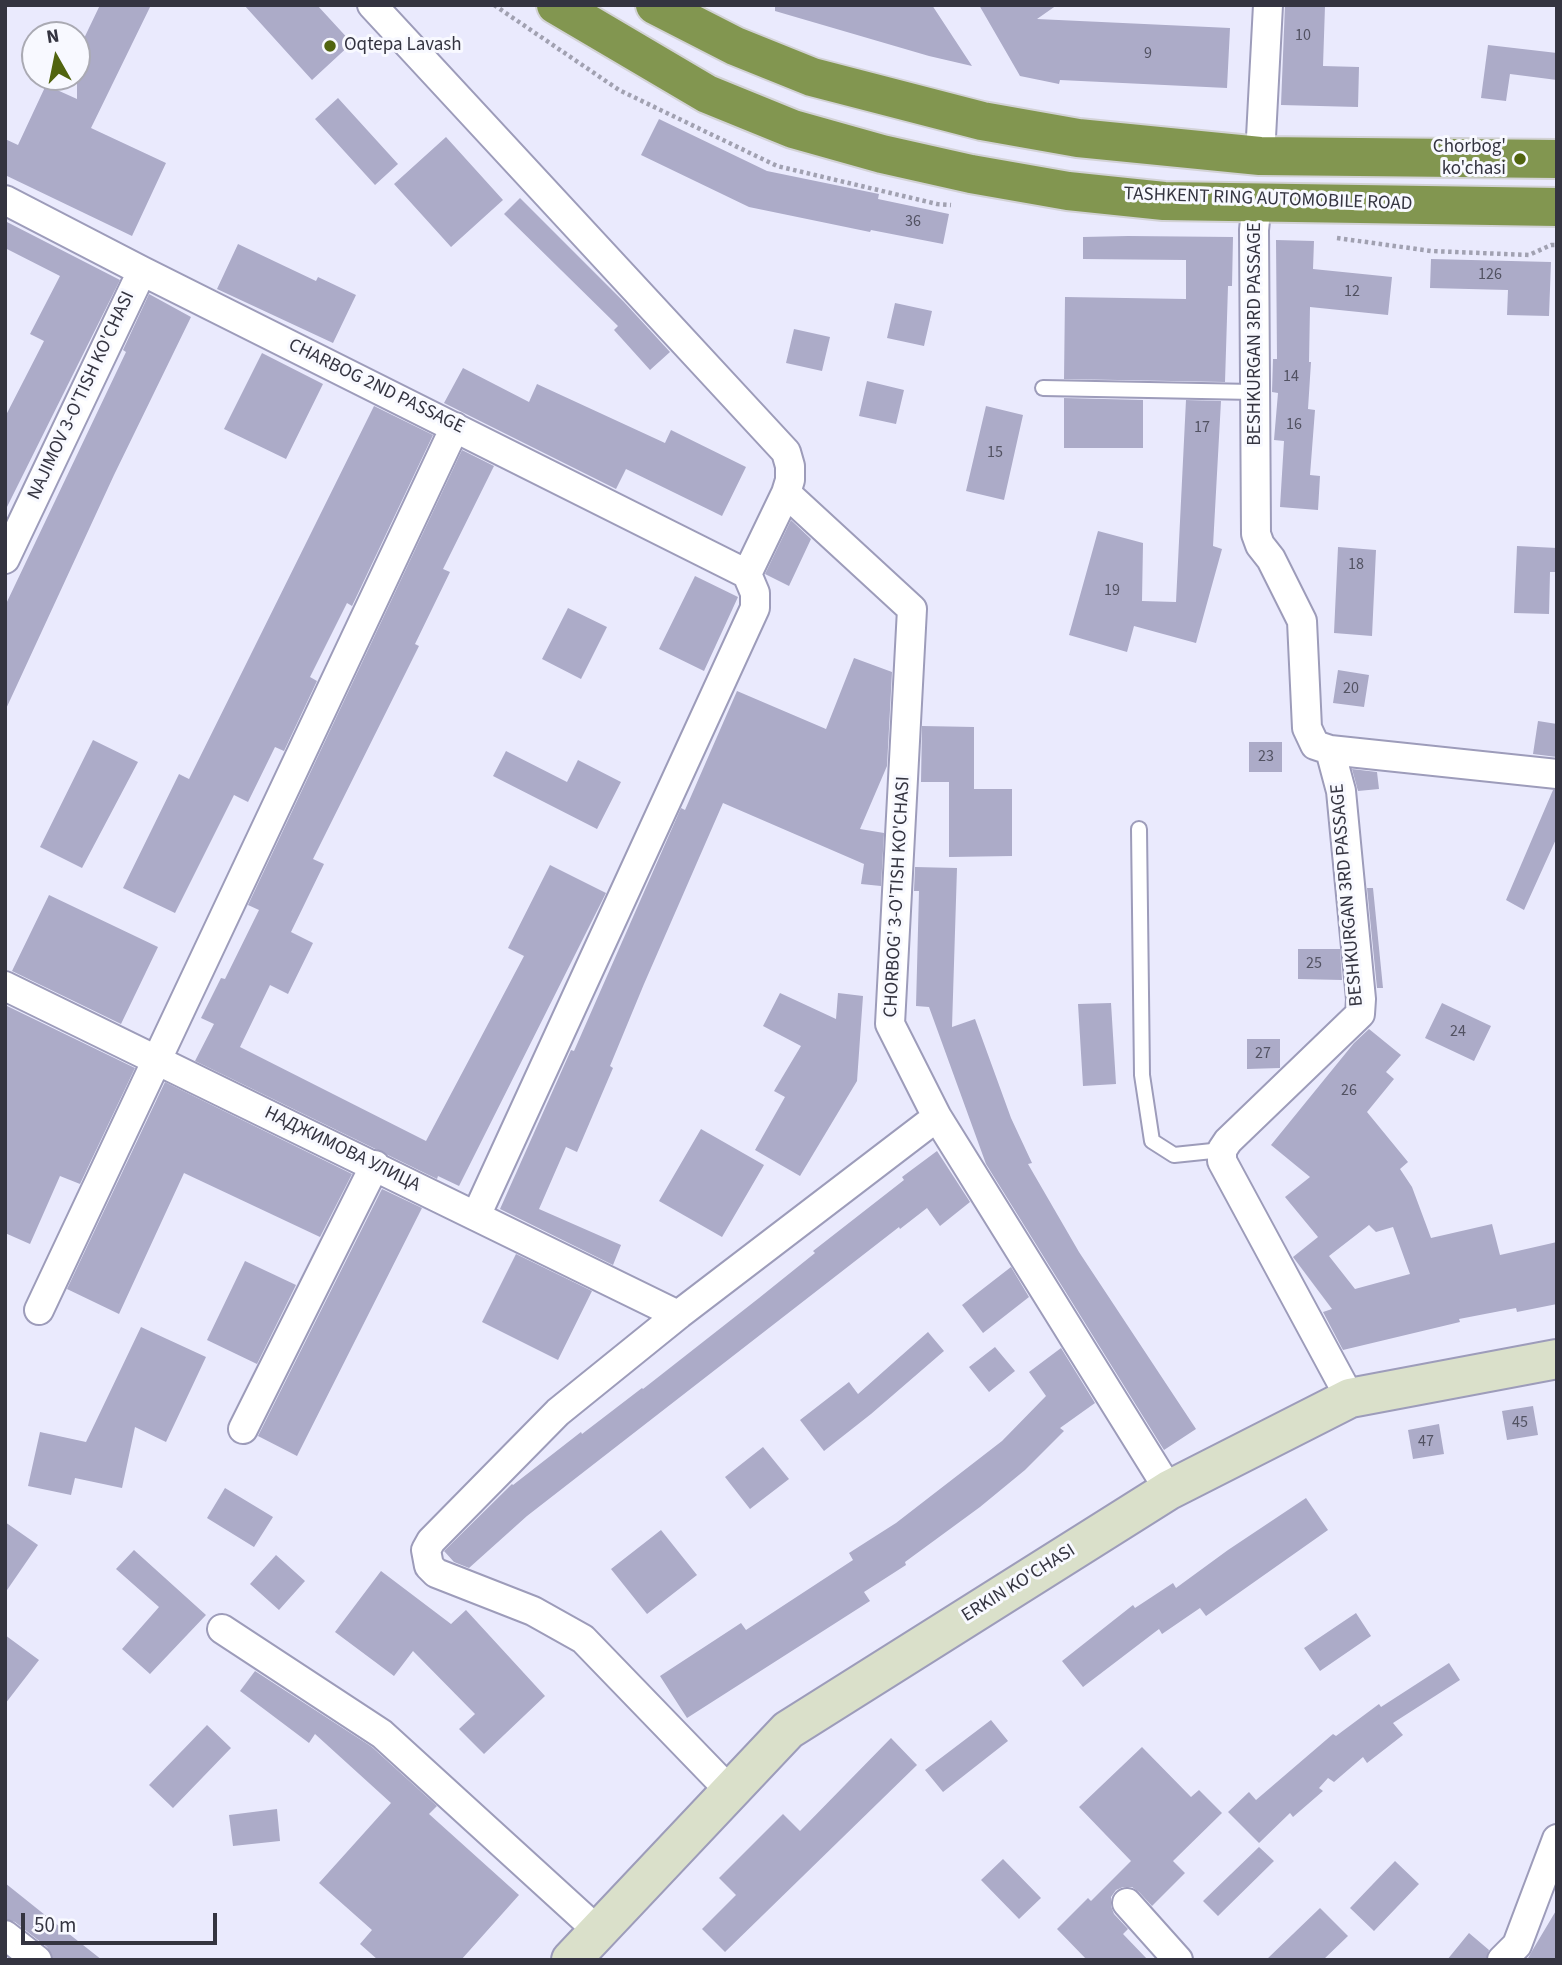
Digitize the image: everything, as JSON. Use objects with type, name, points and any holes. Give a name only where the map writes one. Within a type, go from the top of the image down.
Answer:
[{"type":"highway","name":"TASHKENT RING AUTOMOBILE ROAD","points":[[556,5],[707,94],[793,129],[882,154],[971,174],[1068,191],[1164,201],[1557,207]]},
{"type":"highway","points":[[655,5],[735,46],[811,77],[982,121],[1078,138],[1260,156],[1557,159]]},
{"type":"main road","name":"ERKIN KO'CHASI","points":[[571,1960],[788,1730],[1169,1490],[1350,1398],[1557,1359]]},
{"type":"street","points":[[372,5],[786,452],[790,466],[786,493],[747,574],[755,593],[755,608],[477,1216]]},
{"type":"street","points":[[1260,156],[1268,5]]},
{"type":"street","name":"CHARBOG 2ND PASSAGE","points":[[5,200],[747,574]]},
{"type":"street","name":"BESHKURGAN 3RD PASSAGE","points":[[1222,1150],[1228,1141],[1360,1014],[1361,999],[1341,791],[1330,750],[1315,745],[1307,728],[1302,621],[1256,534],[1254,230],[1257,201]]},
{"type":"street","name":"NAJIMOV 3-O'TISH KO'CHASI","points":[[5,559],[142,271]]},
{"type":"street","points":[[39,1310],[455,426]]},
{"type":"street","name":"CHORBOG' 3-O'TISH KO'CHASI","points":[[786,493],[912,609],[890,1024],[937,1117],[1169,1490]]},
{"type":"street","points":[[1330,750],[1557,774]]},
{"type":"street","name":"НАДЖИМОВА УЛИЦА","points":[[5,986],[678,1315]]},
{"type":"street","points":[[730,1791],[583,1639],[533,1611],[436,1573],[429,1566],[426,1550],[431,1541],[558,1412],[678,1315],[937,1117]]},
{"type":"street","points":[[1222,1150],[1222,1161],[1350,1398]]},
{"type":"street","points":[[243,1429],[375,1165]]},
{"type":"street","points":[[222,1629],[382,1734],[598,1931]]},
{"type":"street","points":[[1502,1960],[1517,1945],[1557,1839]]},
{"type":"street","points":[[1127,1903],[1178,1960]]},
{"type":"street","points":[[5,1935],[37,1960]]},
{"type":"lane","points":[[1043,388],[1254,392]]},
{"type":"lane","points":[[1139,828],[1142,1075],[1152,1141],[1174,1155],[1222,1150]]},
{"type":"building","points":[[100,5],[151,5],[91,128],[166,163],[132,236],[5,175],[5,139],[18,145],[43,91],[59,91],[77,99],[77,91],[91,91],[91,24]]},
{"type":"building","points":[[244,5],[317,5],[352,43],[312,80]]},
{"type":"building","points":[[775,5],[932,5],[972,66],[775,11]]},
{"type":"building","points":[[979,5],[1057,5],[1037,19],[1230,28],[1227,88],[1060,80],[1059,84],[1020,76]]},
{"type":"building","points":[[1285,5],[1325,6],[1323,66],[1359,67],[1358,107],[1281,105]]},
{"type":"building","points":[[1488,45],[1557,53],[1557,80],[1510,74],[1506,101],[1481,98]]},
{"type":"building","points":[[338,98],[398,164],[375,185],[315,119]]},
{"type":"building","points":[[659,119],[767,171],[879,194],[878,199],[949,214],[943,244],[749,207],[641,155]]},
{"type":"building","points":[[446,137],[503,200],[451,247],[394,184]]},
{"type":"building","points":[[520,198],[670,352],[650,370],[614,330],[618,326],[504,214]]},
{"type":"building","points":[[5,221],[120,280],[5,511],[5,417],[44,341],[30,334],[60,276],[5,248]]},
{"type":"building","points":[[1083,237],[1233,237],[1232,286],[1228,286],[1225,382],[1064,379],[1065,297],[1186,299],[1186,260],[1083,259]]},
{"type":"building","points":[[1276,240],[1314,241],[1313,269],[1392,277],[1388,315],[1310,307],[1308,409],[1315,410],[1310,475],[1320,476],[1318,510],[1280,507],[1284,441],[1274,440],[1278,393],[1272,392],[1273,359],[1277,359]]},
{"type":"building","points":[[238,244],[316,281],[318,277],[356,295],[333,343],[217,289]]},
{"type":"building","points":[[1431,259],[1551,262],[1549,316],[1507,315],[1508,290],[1430,288]]},
{"type":"building","points":[[149,294],[191,317],[114,475],[5,711],[5,606],[126,352],[123,350]]},
{"type":"building","points":[[895,303],[932,311],[924,346],[887,338]]},
{"type":"building","points":[[794,329],[830,337],[822,371],[786,363]]},
{"type":"building","points":[[262,353],[323,384],[286,459],[224,429]]},
{"type":"building","points":[[463,368],[529,402],[537,384],[665,443],[671,430],[746,467],[722,516],[626,469],[616,489],[444,403]]},
{"type":"building","points":[[867,381],[904,390],[896,424],[859,416]]},
{"type":"building","points":[[1064,398],[1143,400],[1143,448],[1064,448]]},
{"type":"building","points":[[1186,400],[1221,401],[1213,546],[1222,549],[1196,643],[1134,626],[1127,652],[1069,635],[1098,531],[1143,543],[1142,601],[1176,602]]},
{"type":"building","points":[[374,406],[433,435],[352,606],[347,603],[310,677],[317,681],[284,751],[275,747],[248,802],[234,795],[175,913],[123,888],[179,774],[189,779]]},
{"type":"building","points":[[986,406],[1023,415],[1004,500],[966,491]]},
{"type":"building","points":[[462,450],[494,466],[443,569],[450,572],[415,644],[419,646],[313,859],[324,864],[291,932],[313,943],[288,994],[270,985],[240,1047],[426,1141],[524,956],[508,948],[550,865],[606,893],[459,1186],[438,1176],[437,1179],[195,1061],[214,1024],[201,1018],[221,978],[225,979],[259,910],[248,905]]},
{"type":"building","points":[[791,520],[811,539],[789,586],[765,574]]},
{"type":"building","points":[[1517,546],[1557,548],[1557,572],[1550,572],[1549,614],[1514,613]]},
{"type":"building","points":[[1338,547],[1376,550],[1372,636],[1334,633]]},
{"type":"building","points":[[695,576],[738,597],[704,671],[659,649]]},
{"type":"building","points":[[568,608],[607,627],[581,679],[542,659]]},
{"type":"building","points":[[854,658],[892,672],[887,766],[860,829],[884,833],[881,886],[861,884],[864,864],[723,803],[644,984],[610,1066],[613,1068],[577,1152],[566,1147],[539,1209],[621,1245],[613,1265],[500,1209],[571,1050],[574,1051],[681,808],[685,810],[737,691],[826,729]]},
{"type":"building","points":[[1338,670],[1369,675],[1364,707],[1333,703]]},
{"type":"building","points":[[1538,721],[1557,724],[1557,757],[1533,754]]},
{"type":"building","points":[[922,726],[974,727],[974,789],[1012,789],[1012,856],[949,857],[949,782],[921,782]]},
{"type":"building","points":[[93,740],[138,762],[82,868],[40,847]]},
{"type":"building","points":[[1249,742],[1282,742],[1282,772],[1249,772]]},
{"type":"building","points":[[506,751],[567,782],[578,760],[621,782],[597,829],[493,776]]},
{"type":"building","points":[[1352,769],[1377,772],[1379,789],[1358,791]]},
{"type":"building","points":[[1553,790],[1557,790],[1557,837],[1524,910],[1506,900]]},
{"type":"building","points":[[915,867],[957,868],[952,1027],[975,1019],[1011,1118],[1032,1163],[1028,1164],[1079,1252],[1196,1429],[1164,1450],[986,1164],[929,1007],[916,1006],[919,891],[914,891]]},
{"type":"building","points":[[1367,888],[1373,888],[1383,988],[1377,988]]},
{"type":"building","points":[[49,895],[158,947],[121,1024],[12,971]]},
{"type":"building","points":[[1298,949],[1340,949],[1342,980],[1298,979]]},
{"type":"building","points":[[780,993],[836,1019],[838,993],[863,996],[857,1081],[800,1176],[755,1150],[785,1097],[774,1091],[801,1046],[763,1026]]},
{"type":"building","points":[[1111,1003],[1116,1084],[1083,1086],[1078,1004]]},
{"type":"building","points":[[1442,1003],[1491,1026],[1474,1061],[1425,1038]]},
{"type":"building","points":[[5,1005],[135,1068],[80,1184],[60,1176],[30,1244],[5,1233]]},
{"type":"building","points":[[1369,1029],[1401,1055],[1386,1072],[1394,1079],[1367,1112],[1408,1162],[1400,1169],[1412,1187],[1431,1238],[1492,1224],[1500,1255],[1557,1242],[1557,1304],[1517,1312],[1516,1308],[1459,1319],[1460,1322],[1343,1350],[1323,1312],[1332,1309],[1293,1257],[1318,1237],[1285,1197],[1310,1177],[1271,1145],[1354,1043]],"holes":[[[1369,1225],[1376,1232],[1393,1227],[1410,1274],[1355,1289],[1329,1256]]]},
{"type":"building","points":[[1247,1039],[1280,1039],[1280,1068],[1247,1069]]},
{"type":"building","points":[[165,1082],[352,1174],[320,1237],[184,1173],[119,1314],[67,1289]]},
{"type":"building","points":[[701,1129],[764,1165],[722,1237],[659,1201]]},
{"type":"building","points":[[937,1151],[970,1202],[940,1226],[927,1208],[900,1229],[899,1227],[527,1516],[469,1568],[454,1562],[444,1551],[512,1484],[643,1389],[815,1253],[813,1251]]},
{"type":"building","points":[[382,1189],[422,1208],[297,1456],[258,1436]]},
{"type":"building","points":[[516,1254],[592,1291],[558,1360],[482,1322]]},
{"type":"building","points":[[245,1261],[296,1285],[257,1364],[207,1340]]},
{"type":"building","points":[[1011,1267],[1029,1297],[983,1333],[962,1305]]},
{"type":"building","points":[[141,1327],[206,1357],[166,1442],[135,1427],[122,1488],[75,1478],[71,1495],[28,1486],[40,1432],[86,1442]]},
{"type":"building","points":[[928,1332],[944,1351],[824,1451],[800,1420],[849,1382],[858,1394]]},
{"type":"building","points":[[995,1347],[1015,1371],[989,1392],[969,1367]]},
{"type":"building","points":[[1061,1348],[1095,1403],[1060,1428],[1064,1431],[1025,1470],[980,1507],[905,1562],[906,1565],[864,1592],[870,1601],[687,1718],[660,1676],[741,1623],[746,1630],[853,1560],[849,1553],[896,1523],[1002,1441],[1046,1396],[1029,1372]]},
{"type":"building","points":[[1533,1406],[1538,1435],[1507,1440],[1502,1411]]},
{"type":"building","points":[[1439,1424],[1444,1454],[1413,1459],[1408,1430]]},
{"type":"building","points":[[763,1447],[789,1479],[750,1509],[725,1477]]},
{"type":"building","points":[[225,1488],[273,1517],[254,1547],[207,1518]]},
{"type":"building","points":[[1306,1498],[1328,1530],[1206,1616],[1200,1608],[1162,1634],[1159,1629],[1083,1687],[1062,1661],[1133,1605],[1135,1608],[1173,1583],[1176,1588]]},
{"type":"building","points":[[5,1522],[38,1545],[5,1593]]},
{"type":"building","points":[[661,1530],[697,1575],[647,1614],[611,1569]]},
{"type":"building","points":[[134,1550],[206,1615],[150,1674],[122,1649],[159,1607],[116,1569]]},
{"type":"building","points":[[276,1555],[305,1581],[279,1610],[250,1584]]},
{"type":"building","points":[[381,1571],[451,1624],[466,1610],[545,1696],[484,1754],[459,1729],[475,1714],[413,1651],[394,1676],[335,1632]]},
{"type":"building","points":[[1356,1613],[1371,1636],[1320,1671],[1304,1648]]},
{"type":"building","points":[[5,1635],[39,1660],[5,1704]]},
{"type":"building","points":[[1449,1663],[1460,1680],[1393,1723],[1403,1735],[1367,1763],[1363,1757],[1334,1782],[1328,1778],[1319,1788],[1323,1791],[1293,1817],[1290,1813],[1259,1843],[1228,1812],[1249,1792],[1256,1800],[1333,1734],[1336,1736],[1379,1704],[1381,1707]]},
{"type":"building","points":[[255,1671],[372,1747],[437,1806],[429,1814],[519,1895],[461,1960],[378,1960],[360,1944],[372,1930],[319,1883],[391,1803],[315,1734],[309,1743],[240,1691]]},
{"type":"building","points":[[991,1720],[1008,1741],[943,1792],[925,1770]]},
{"type":"building","points":[[207,1725],[231,1748],[173,1808],[149,1785]]},
{"type":"building","points":[[891,1738],[917,1765],[725,1952],[702,1929],[736,1895],[719,1878],[783,1814],[800,1831]]},
{"type":"building","points":[[1142,1747],[1191,1797],[1199,1790],[1222,1813],[1173,1861],[1185,1873],[1152,1906],[1132,1887],[1116,1890],[1111,1897],[1114,1914],[1128,1929],[1123,1934],[1148,1960],[1087,1960],[1057,1929],[1088,1898],[1091,1901],[1131,1861],[1079,1807]]},
{"type":"building","points":[[277,1809],[280,1841],[233,1846],[229,1815]]},
{"type":"building","points":[[1259,1847],[1274,1861],[1218,1916],[1203,1901]]},
{"type":"building","points":[[1003,1859],[1041,1898],[1019,1919],[981,1880]]},
{"type":"building","points":[[1395,1861],[1419,1884],[1374,1931],[1350,1908]]},
{"type":"building","points":[[5,1883],[102,1960],[53,1960],[47,1947],[15,1922],[5,1919]]},
{"type":"building","points":[[1320,1908],[1348,1936],[1323,1960],[1266,1960]]},
{"type":"building","points":[[1557,1909],[1557,1960],[1527,1960],[1532,1951]]},
{"type":"building","points":[[1469,1933],[1489,1950],[1486,1960],[1447,1960]]},
{"type":"place","name":"Oqtepa Lavash","points":[[330,46]]},
{"type":"place","name":"Chorbog' ko'chasi","points":[[1520,159]]}]
